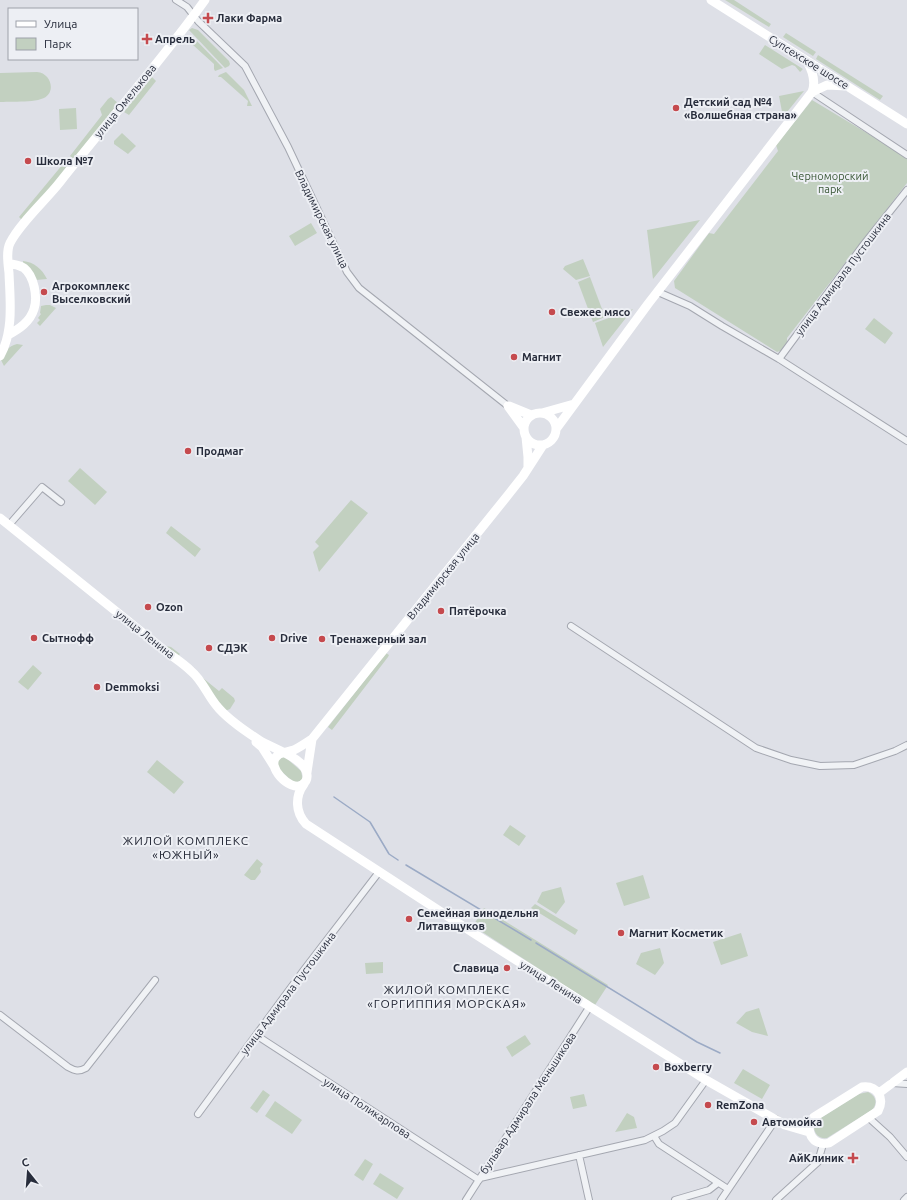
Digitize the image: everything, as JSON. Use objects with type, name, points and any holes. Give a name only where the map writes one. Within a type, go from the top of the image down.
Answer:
[{"type":"street","name":"Владимирская улица","points":[[176,0],[187,7],[198,21],[245,66],[288,147],[347,272],[359,288],[508,406],[531,415]]},
{"type":"street","name":"улица Омелькова","points":[[0,356],[8,335],[10,296],[8,264],[9,244],[16,233],[194,16],[205,0]]},
{"type":"street","name":"Супсехское шоссе","points":[[711,0],[907,124]]},
{"type":"street","points":[[807,61],[814,84],[812,92]]},
{"type":"street","points":[[525,433],[528,440],[535,444],[543,445],[552,440],[556,429],[574,404],[771,143],[812,92],[827,84],[847,86]]},
{"type":"street","points":[[812,92],[907,155]]},
{"type":"street","name":"улица Адмирала Пустошкина","points":[[779,359],[864,244],[907,190]]},
{"type":"street","points":[[8,264],[17,265],[24,268],[30,274],[36,300],[34,309],[28,320],[19,330],[8,335]]},
{"type":"street","points":[[658,292],[690,306],[779,359],[907,441]]},
{"type":"street","points":[[528,467],[525,433],[527,419],[531,415],[574,404]]},
{"type":"street","name":"Владимирская улица","points":[[508,406],[525,433]]},
{"type":"street","points":[[542,413],[550,416],[556,429]]},
{"type":"street","name":"Владимирская улица","points":[[284,753],[304,745],[312,739],[508,495],[543,445]]},
{"type":"street","points":[[5,525],[42,487],[61,502]]},
{"type":"street","name":"улица Ленина","points":[[0,518],[5,525],[159,650],[190,673],[221,714],[262,747],[274,766]]},
{"type":"street","name":"улица Ленина","points":[[5,525],[192,671],[204,685],[215,704],[227,716],[258,739],[284,753]]},
{"type":"street","points":[[571,626],[756,748],[791,760],[820,766],[854,765],[895,751],[907,745]]},
{"type":"street","name":"Владимирская улица","points":[[298,796],[300,789],[307,779],[312,739]]},
{"type":"street","points":[[298,796],[290,784],[277,772],[274,766],[274,760],[277,755],[284,753],[299,762],[307,772]]},
{"type":"street","points":[[290,784],[300,786],[304,784]]},
{"type":"street","name":"улица Ленина","points":[[298,796],[300,818],[306,824],[706,1080],[791,1128],[809,1132]]},
{"type":"street","name":"улица Адмирала Пустошкина","points":[[198,1114],[303,971],[379,872]]},
{"type":"street","points":[[0,1015],[68,1067],[76,1071],[82,1071],[86,1068],[154,980]]},
{"type":"street","name":"бульвар Адмирала Меньшикова","points":[[466,1200],[590,1006]]},
{"type":"street","name":"улица Поликарпова","points":[[256,1036],[479,1179]]},
{"type":"street","points":[[879,1093],[907,1072]]},
{"type":"street","points":[[479,1179],[645,1140],[675,1123],[706,1080]]},
{"type":"street","points":[[892,1083],[907,1084]]},
{"type":"street","points":[[868,1087],[873,1088],[879,1093],[881,1098],[880,1107],[876,1113],[869,1118],[832,1141],[823,1144],[813,1139],[809,1132],[810,1124],[814,1118],[856,1090],[868,1087]]},
{"type":"street","points":[[869,1118],[907,1157]]},
{"type":"street","points":[[721,1200],[776,1119]]},
{"type":"street","points":[[654,1136],[659,1144],[728,1189]]},
{"type":"street","points":[[776,1200],[818,1162],[823,1144]]},
{"type":"street","points":[[579,1155],[589,1200]]},
{"type":"street","points":[[675,1200],[710,1190],[718,1183]]},
{"type":"street","points":[[904,1200],[907,1197]]},
{"type":"green space","points":[[725,0],[734,0],[771,24],[769,27]]},
{"type":"green space","points":[[192,28],[198,30],[229,61],[229,66],[225,68],[189,30]]},
{"type":"green space","points":[[786,33],[816,52],[813,56],[783,37]]},
{"type":"green space","points":[[193,37],[223,68],[215,71],[214,64],[193,45]]},
{"type":"green space","points":[[765,45],[803,69],[800,72],[795,66],[792,65],[782,69],[759,54]]},
{"type":"green space","points":[[818,55],[883,96],[880,100],[816,59]]},
{"type":"green space","points":[[37,72],[46,76],[51,84],[51,89],[46,97],[32,101],[0,102],[0,73]]},
{"type":"green space","points":[[226,72],[244,90],[252,106],[247,106],[248,101],[221,77],[218,77]]},
{"type":"green space","points":[[152,77],[156,81],[129,115],[124,112]]},
{"type":"green space","points":[[804,91],[783,117],[779,96]]},
{"type":"green space","points":[[111,97],[119,104],[75,160],[70,156],[102,115],[100,109]]},
{"type":"green space","name":"Черноморский парк","points":[[812,100],[907,157],[907,183],[787,338],[787,343],[783,350],[777,352],[675,288],[674,281],[709,233],[714,234],[778,151],[776,145]]},
{"type":"green space","points":[[76,108],[77,129],[60,130],[59,109]]},
{"type":"green space","points":[[122,133],[136,146],[128,154],[114,144],[114,141]]},
{"type":"green space","points":[[68,158],[73,162],[23,221],[19,217]]},
{"type":"green space","points":[[700,220],[653,279],[647,230]]},
{"type":"green space","points":[[311,223],[317,233],[295,246],[289,236]]},
{"type":"green space","points":[[583,259],[590,276],[576,280],[563,269],[565,266]]},
{"type":"green space","points":[[23,261],[31,263],[37,267],[43,272],[47,279],[36,280],[23,264]]},
{"type":"green space","points":[[590,277],[605,317],[593,322],[578,282]]},
{"type":"green space","points":[[46,305],[56,308],[40,326],[37,323],[40,320],[38,318],[41,314],[41,306]]},
{"type":"green space","points":[[633,309],[603,347],[595,323]]},
{"type":"green space","points":[[874,318],[893,333],[885,344],[865,329]]},
{"type":"green space","points":[[17,344],[23,345],[4,366],[1,360],[4,354],[9,348]]},
{"type":"green space","points":[[80,468],[107,492],[95,505],[68,481]]},
{"type":"green space","points":[[351,500],[368,513],[319,572],[313,552],[319,546],[315,542]]},
{"type":"green space","points":[[171,526],[201,549],[195,557],[166,533]]},
{"type":"green space","points":[[166,646],[171,647],[180,654],[177,657],[219,691],[222,688],[234,698],[235,701],[230,709],[225,711]]},
{"type":"green space","points":[[386,653],[389,655],[388,657],[332,730],[328,727]]},
{"type":"green space","points":[[33,665],[42,673],[28,690],[18,682]]},
{"type":"green space","points":[[285,757],[301,771],[303,780],[294,783],[278,768],[275,762]]},
{"type":"green space","points":[[157,760],[184,782],[174,794],[147,772]]},
{"type":"green space","points":[[510,825],[526,836],[519,846],[503,835]]},
{"type":"green space","points":[[257,859],[263,864],[260,868],[261,872],[255,880],[251,880],[244,875]]},
{"type":"green space","points":[[643,875],[650,898],[624,906],[616,883]]},
{"type":"green space","points":[[561,887],[565,902],[556,914],[537,902],[542,892]]},
{"type":"green space","points":[[535,904],[578,930],[575,935],[531,908]]},
{"type":"green space","points":[[484,908],[608,985],[595,1005],[473,926]]},
{"type":"green space","points":[[741,933],[748,956],[721,965],[713,942]]},
{"type":"green space","points":[[660,948],[664,963],[655,975],[636,964],[641,953]]},
{"type":"green space","points":[[383,962],[383,973],[366,974],[365,963]]},
{"type":"green space","points":[[759,1008],[768,1036],[752,1032],[736,1023],[746,1012]]},
{"type":"green space","points":[[525,1035],[531,1044],[512,1057],[506,1047]]},
{"type":"green space","points":[[743,1069],[770,1085],[762,1099],[734,1083]]},
{"type":"green space","points":[[263,1090],[270,1095],[257,1113],[250,1108]]},
{"type":"green space","points":[[868,1092],[875,1100],[875,1105],[872,1110],[827,1138],[822,1138],[817,1135],[814,1128],[819,1119],[859,1094]]},
{"type":"green space","points":[[584,1094],[587,1106],[573,1109],[570,1097]]},
{"type":"green space","points":[[275,1101],[302,1120],[292,1134],[265,1116]]},
{"type":"green space","points":[[627,1113],[634,1117],[637,1128],[615,1132]]},
{"type":"green space","points":[[365,1159],[373,1164],[363,1181],[354,1175]]},
{"type":"green space","points":[[380,1173],[404,1188],[397,1199],[373,1184]]},
{"type":"waterway","points":[[334,797],[370,822],[389,854],[398,860]]},
{"type":"waterway","points":[[406,865],[531,940]]},
{"type":"waterway","points":[[536,943],[697,1042],[720,1053]]},
{"type":"place","name":"Лаки Фарма","points":[[208,18]]},
{"type":"place","name":"Апрель","points":[[147,39]]},
{"type":"place","name":"Детский сад №4 «Волшебная страна»","points":[[676,108]]},
{"type":"place","name":"Школа №7","points":[[28,161]]},
{"type":"place","name":"Агрокомплекс Выселковский","points":[[44,292]]},
{"type":"place","name":"Свежее мясо","points":[[552,312]]},
{"type":"place","name":"Магнит","points":[[514,357]]},
{"type":"place","name":"Продмаг","points":[[188,451]]},
{"type":"place","name":"Ozon","points":[[148,607]]},
{"type":"place","name":"Пятёрочка","points":[[441,611]]},
{"type":"place","name":"Сытнофф","points":[[34,638]]},
{"type":"place","name":"Drive","points":[[272,638]]},
{"type":"place","name":"Тренажерный зал","points":[[322,639]]},
{"type":"place","name":"СДЭК","points":[[209,648]]},
{"type":"place","name":"Demmoksi","points":[[97,687]]},
{"type":"place","name":"Семейная винодельня Литавщуков","points":[[409,919]]},
{"type":"place","name":"Магнит Косметик","points":[[621,933]]},
{"type":"place","name":"Славица","points":[[507,968]]},
{"type":"place","name":"Boxberry","points":[[656,1067]]},
{"type":"place","name":"RemZona","points":[[708,1105]]},
{"type":"place","name":"Автомойка","points":[[754,1122]]},
{"type":"place","name":"АйКлиник","points":[[853,1158]]},
{"type":"district","name":"ЖИЛОЙ КОМПЛЕКС «ЮЖНЫЙ»","points":[[186,847]]},
{"type":"district","name":"ЖИЛОЙ КОМПЛЕКС «ГОРГИППИЯ МОРСКАЯ»","points":[[447,996]]}]
